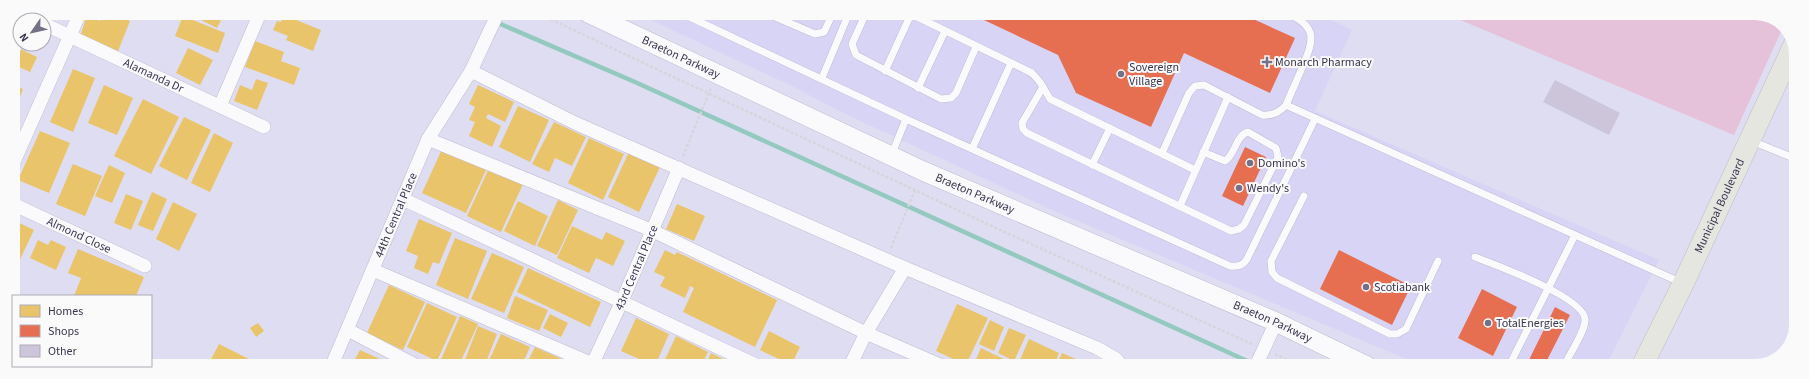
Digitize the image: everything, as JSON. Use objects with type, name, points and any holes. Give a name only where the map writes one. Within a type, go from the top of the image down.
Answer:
[{"type":"main road","name":"Braeton Parkway","points":[[619,20],[717,74],[923,171],[1276,322],[1353,359]]},
{"type":"main road","name":"Municipal Boulevard","points":[[1646,359],[1683,284],[1789,56]]},
{"type":"street","points":[[20,148],[77,20]]},
{"type":"street","points":[[220,106],[257,20]]},
{"type":"street","name":"44th Central Place","points":[[335,359],[428,139],[474,66],[495,20]]},
{"type":"street","name":"Alamanda Dr","points":[[52,28],[264,127]]},
{"type":"street","points":[[474,66],[575,124],[679,168],[905,268],[1097,348],[1116,359]]},
{"type":"street","points":[[428,139],[651,230],[926,359]]},
{"type":"street","name":"43rd Central Place","points":[[596,359],[679,168]]},
{"type":"street","points":[[403,199],[622,300],[744,359]]},
{"type":"street","name":"Almond Close","points":[[20,207],[146,266]]},
{"type":"street","points":[[853,359],[866,332],[905,268]]},
{"type":"street","points":[[373,270],[579,359]]},
{"type":"street","points":[[1260,359],[1276,322]]},
{"type":"street","points":[[348,330],[404,359]]},
{"type":"lane","points":[[696,20],[822,78],[906,119],[1230,266],[1236,267],[1243,264],[1247,259],[1315,119]]},
{"type":"lane","points":[[782,20],[815,34],[824,32],[830,20]]},
{"type":"lane","points":[[822,78],[846,20]]},
{"type":"lane","points":[[863,20],[852,44],[853,50],[858,57],[941,99],[948,99],[954,96],[976,47]]},
{"type":"lane","points":[[885,71],[907,20]]},
{"type":"lane","points":[[922,20],[1032,73],[1050,99],[1195,170]]},
{"type":"lane","points":[[1162,153],[1189,93],[1193,88],[1204,85],[1262,115],[1273,115],[1282,110],[1286,105],[1312,45],[1310,32],[1307,26],[1300,20]]},
{"type":"lane","points":[[918,88],[945,31]]},
{"type":"lane","points":[[972,149],[1011,63]]},
{"type":"lane","points":[[1043,88],[1022,123],[1023,129],[1027,133],[1231,231],[1237,230],[1244,225],[1278,157],[1276,148],[1248,132],[1243,134],[1226,160],[1220,160],[1203,152]]},
{"type":"lane","points":[[1180,206],[1228,97]]},
{"type":"lane","points":[[1286,105],[1683,284]]},
{"type":"lane","points":[[891,156],[906,119]]},
{"type":"lane","points":[[1092,165],[1110,128]]},
{"type":"lane","points":[[1750,140],[1789,156]]},
{"type":"lane","points":[[1304,196],[1271,261],[1272,272],[1277,278],[1390,334],[1397,334],[1406,329],[1438,261]]},
{"type":"lane","points":[[1512,359],[1575,235]]},
{"type":"lane","points":[[1476,257],[1548,288],[1575,304],[1585,318],[1584,326],[1568,359]]},
{"type":"path","points":[[552,20],[915,190],[1260,359]]},
{"type":"path","points":[[679,168],[717,74]]},
{"type":"path","points":[[887,260],[923,171]]},
{"type":"shaded area","points":[[651,20],[1331,20],[1352,30],[1315,111],[1659,260],[1610,359],[1406,359],[1054,211],[841,112],[794,87]]},
{"type":"shaded area","points":[[1460,20],[1755,20],[1768,23],[1781,32],[1734,135]]},
{"type":"building: Homes","points":[[86,20],[130,21],[118,51],[80,36]]},
{"type":"building: Homes","points":[[181,20],[193,20],[225,33],[218,53],[175,36]]},
{"type":"building: Homes","points":[[201,20],[221,20],[217,28]]},
{"type":"building: Homes","points":[[282,20],[296,20],[321,30],[313,51],[286,40],[288,36],[273,30],[277,21],[281,22]]},
{"type":"building: Homes","points":[[255,41],[284,52],[281,61],[300,68],[294,85],[245,67]]},
{"type":"building: Homes","points":[[188,48],[213,60],[200,85],[176,73]]},
{"type":"building: Homes","points":[[20,52],[27,52],[37,57],[30,72],[20,67]]},
{"type":"building: Homes","points":[[73,69],[95,78],[73,132],[50,122]]},
{"type":"building: Homes","points":[[256,79],[268,83],[257,110],[234,101],[240,85],[252,90]]},
{"type":"building: Homes","points":[[104,85],[133,98],[117,135],[88,123]]},
{"type":"building: Homes","points":[[478,85],[514,102],[505,122],[488,114],[486,118],[501,126],[492,147],[469,136],[475,122],[469,120],[475,107],[469,104]]},
{"type":"building: Homes","points":[[20,88],[23,89],[20,97]]},
{"type":"building: Homes","points":[[143,99],[179,117],[151,174],[114,156]]},
{"type":"building: Homes","points":[[518,106],[549,120],[530,162],[499,147]]},
{"type":"building: Homes","points":[[184,117],[211,130],[187,180],[159,166]]},
{"type":"building: Homes","points":[[554,122],[586,137],[572,166],[555,158],[549,172],[532,164]]},
{"type":"building: Homes","points":[[40,131],[70,143],[49,193],[20,181],[20,176]]},
{"type":"building: Homes","points":[[214,133],[233,143],[210,192],[191,183]]},
{"type":"building: Homes","points":[[589,138],[624,154],[603,200],[568,183]]},
{"type":"building: Homes","points":[[443,147],[487,168],[466,213],[422,193]]},
{"type":"building: Homes","points":[[629,152],[660,167],[639,212],[608,197]]},
{"type":"building: Homes","points":[[73,164],[102,176],[85,216],[56,204]]},
{"type":"building: Homes","points":[[109,165],[125,173],[112,203],[95,196]]},
{"type":"building: Homes","points":[[489,168],[523,184],[501,232],[467,216]]},
{"type":"building: Homes","points":[[152,192],[167,199],[153,231],[138,225]]},
{"type":"building: Homes","points":[[126,194],[143,201],[131,230],[114,223]]},
{"type":"building: Homes","points":[[558,200],[578,210],[557,255],[537,246]]},
{"type":"building: Homes","points":[[518,201],[548,216],[535,246],[504,231]]},
{"type":"building: Homes","points":[[173,202],[197,214],[179,251],[156,239]]},
{"type":"building: Homes","points":[[677,204],[705,216],[694,241],[666,229]]},
{"type":"building: Homes","points":[[419,219],[452,233],[439,264],[433,262],[428,274],[414,268],[418,256],[406,251]]},
{"type":"building: Homes","points":[[20,223],[34,230],[20,259]]},
{"type":"building: Homes","points":[[572,226],[602,240],[606,232],[625,241],[613,266],[596,258],[589,273],[557,258]]},
{"type":"building: Homes","points":[[455,238],[487,251],[468,299],[436,285]]},
{"type":"building: Homes","points":[[38,240],[48,245],[51,240],[66,247],[56,270],[30,258]]},
{"type":"building: Homes","points":[[78,249],[144,277],[136,295],[74,295],[81,278],[68,273]]},
{"type":"building: Homes","points":[[665,250],[675,255],[677,252],[777,300],[755,347],[683,312],[694,288],[690,286],[685,298],[660,286],[665,277],[654,272]]},
{"type":"building: Homes","points":[[492,253],[524,267],[504,313],[471,299]]},
{"type":"building: Homes","points":[[528,268],[601,302],[590,327],[517,292]]},
{"type":"building: Homes","points":[[389,285],[425,302],[403,350],[367,333]]},
{"type":"building: Homes","points":[[515,296],[548,310],[539,331],[507,318]]},
{"type":"building: Homes","points":[[427,303],[457,317],[438,359],[433,359],[407,347]]},
{"type":"building: Homes","points":[[957,304],[988,318],[969,359],[953,359],[936,351]]},
{"type":"building: Homes","points":[[550,314],[568,323],[561,337],[543,328]]},
{"type":"building: Homes","points":[[460,316],[478,324],[462,359],[441,359]]},
{"type":"building: Homes","points":[[636,318],[669,334],[658,359],[639,359],[621,351]]},
{"type":"building: Homes","points":[[990,320],[1004,327],[994,351],[979,344]]},
{"type":"building: Homes","points":[[258,323],[264,331],[256,337],[250,328]]},
{"type":"building: Homes","points":[[478,326],[497,334],[487,359],[465,359]]},
{"type":"building: Homes","points":[[1009,328],[1026,335],[1015,359],[1010,359],[998,353]]},
{"type":"building: Homes","points":[[769,331],[800,347],[794,359],[779,359],[760,350]]},
{"type":"building: Homes","points":[[501,334],[530,347],[525,359],[490,359]]},
{"type":"building: Homes","points":[[676,336],[708,352],[704,359],[665,359]]},
{"type":"building: Homes","points":[[1029,339],[1059,353],[1057,359],[1020,359]]},
{"type":"building: Homes","points":[[219,344],[249,359],[211,359]]},
{"type":"building: Homes","points":[[535,347],[562,359],[529,359]]},
{"type":"building: Homes","points":[[981,348],[1004,359],[976,359]]},
{"type":"building: Homes","points":[[360,350],[380,359],[355,359]]},
{"type":"building: Homes","points":[[711,353],[723,359],[708,359]]},
{"type":"building: Homes","points":[[1062,353],[1076,359],[1059,359]]},
{"type":"building: Shops","name":"Sovereign Village","points":[[984,20],[1255,20],[1295,38],[1270,93],[1184,53],[1151,127],[1076,93],[1058,55]]},
{"type":"building: Shops","points":[[1245,147],[1266,157],[1243,206],[1222,196]]},
{"type":"building: Shops","name":"Scotiabank","points":[[1339,250],[1411,286],[1392,325],[1320,289]]},
{"type":"building: Shops","name":"TotalEnergies","points":[[1482,289],[1517,307],[1493,356],[1458,338]]},
{"type":"building: Shops","points":[[1555,307],[1570,315],[1548,359],[1529,359]]},
{"type":"building: Other","points":[[1555,80],[1620,113],[1609,135],[1543,102]]},
{"type":"waterway","points":[[491,20],[635,82],[1243,359]]},
{"type":"place","name":"Monarch Pharmacy","points":[[1267,62]]},
{"type":"place","name":"Sovereign Village","points":[[1121,74]]},
{"type":"place","name":"Domino's","points":[[1250,163]]},
{"type":"place","name":"Wendy's","points":[[1239,188]]},
{"type":"place","name":"Scotiabank","points":[[1366,287]]},
{"type":"place","name":"TotalEnergies","points":[[1488,323]]}]
